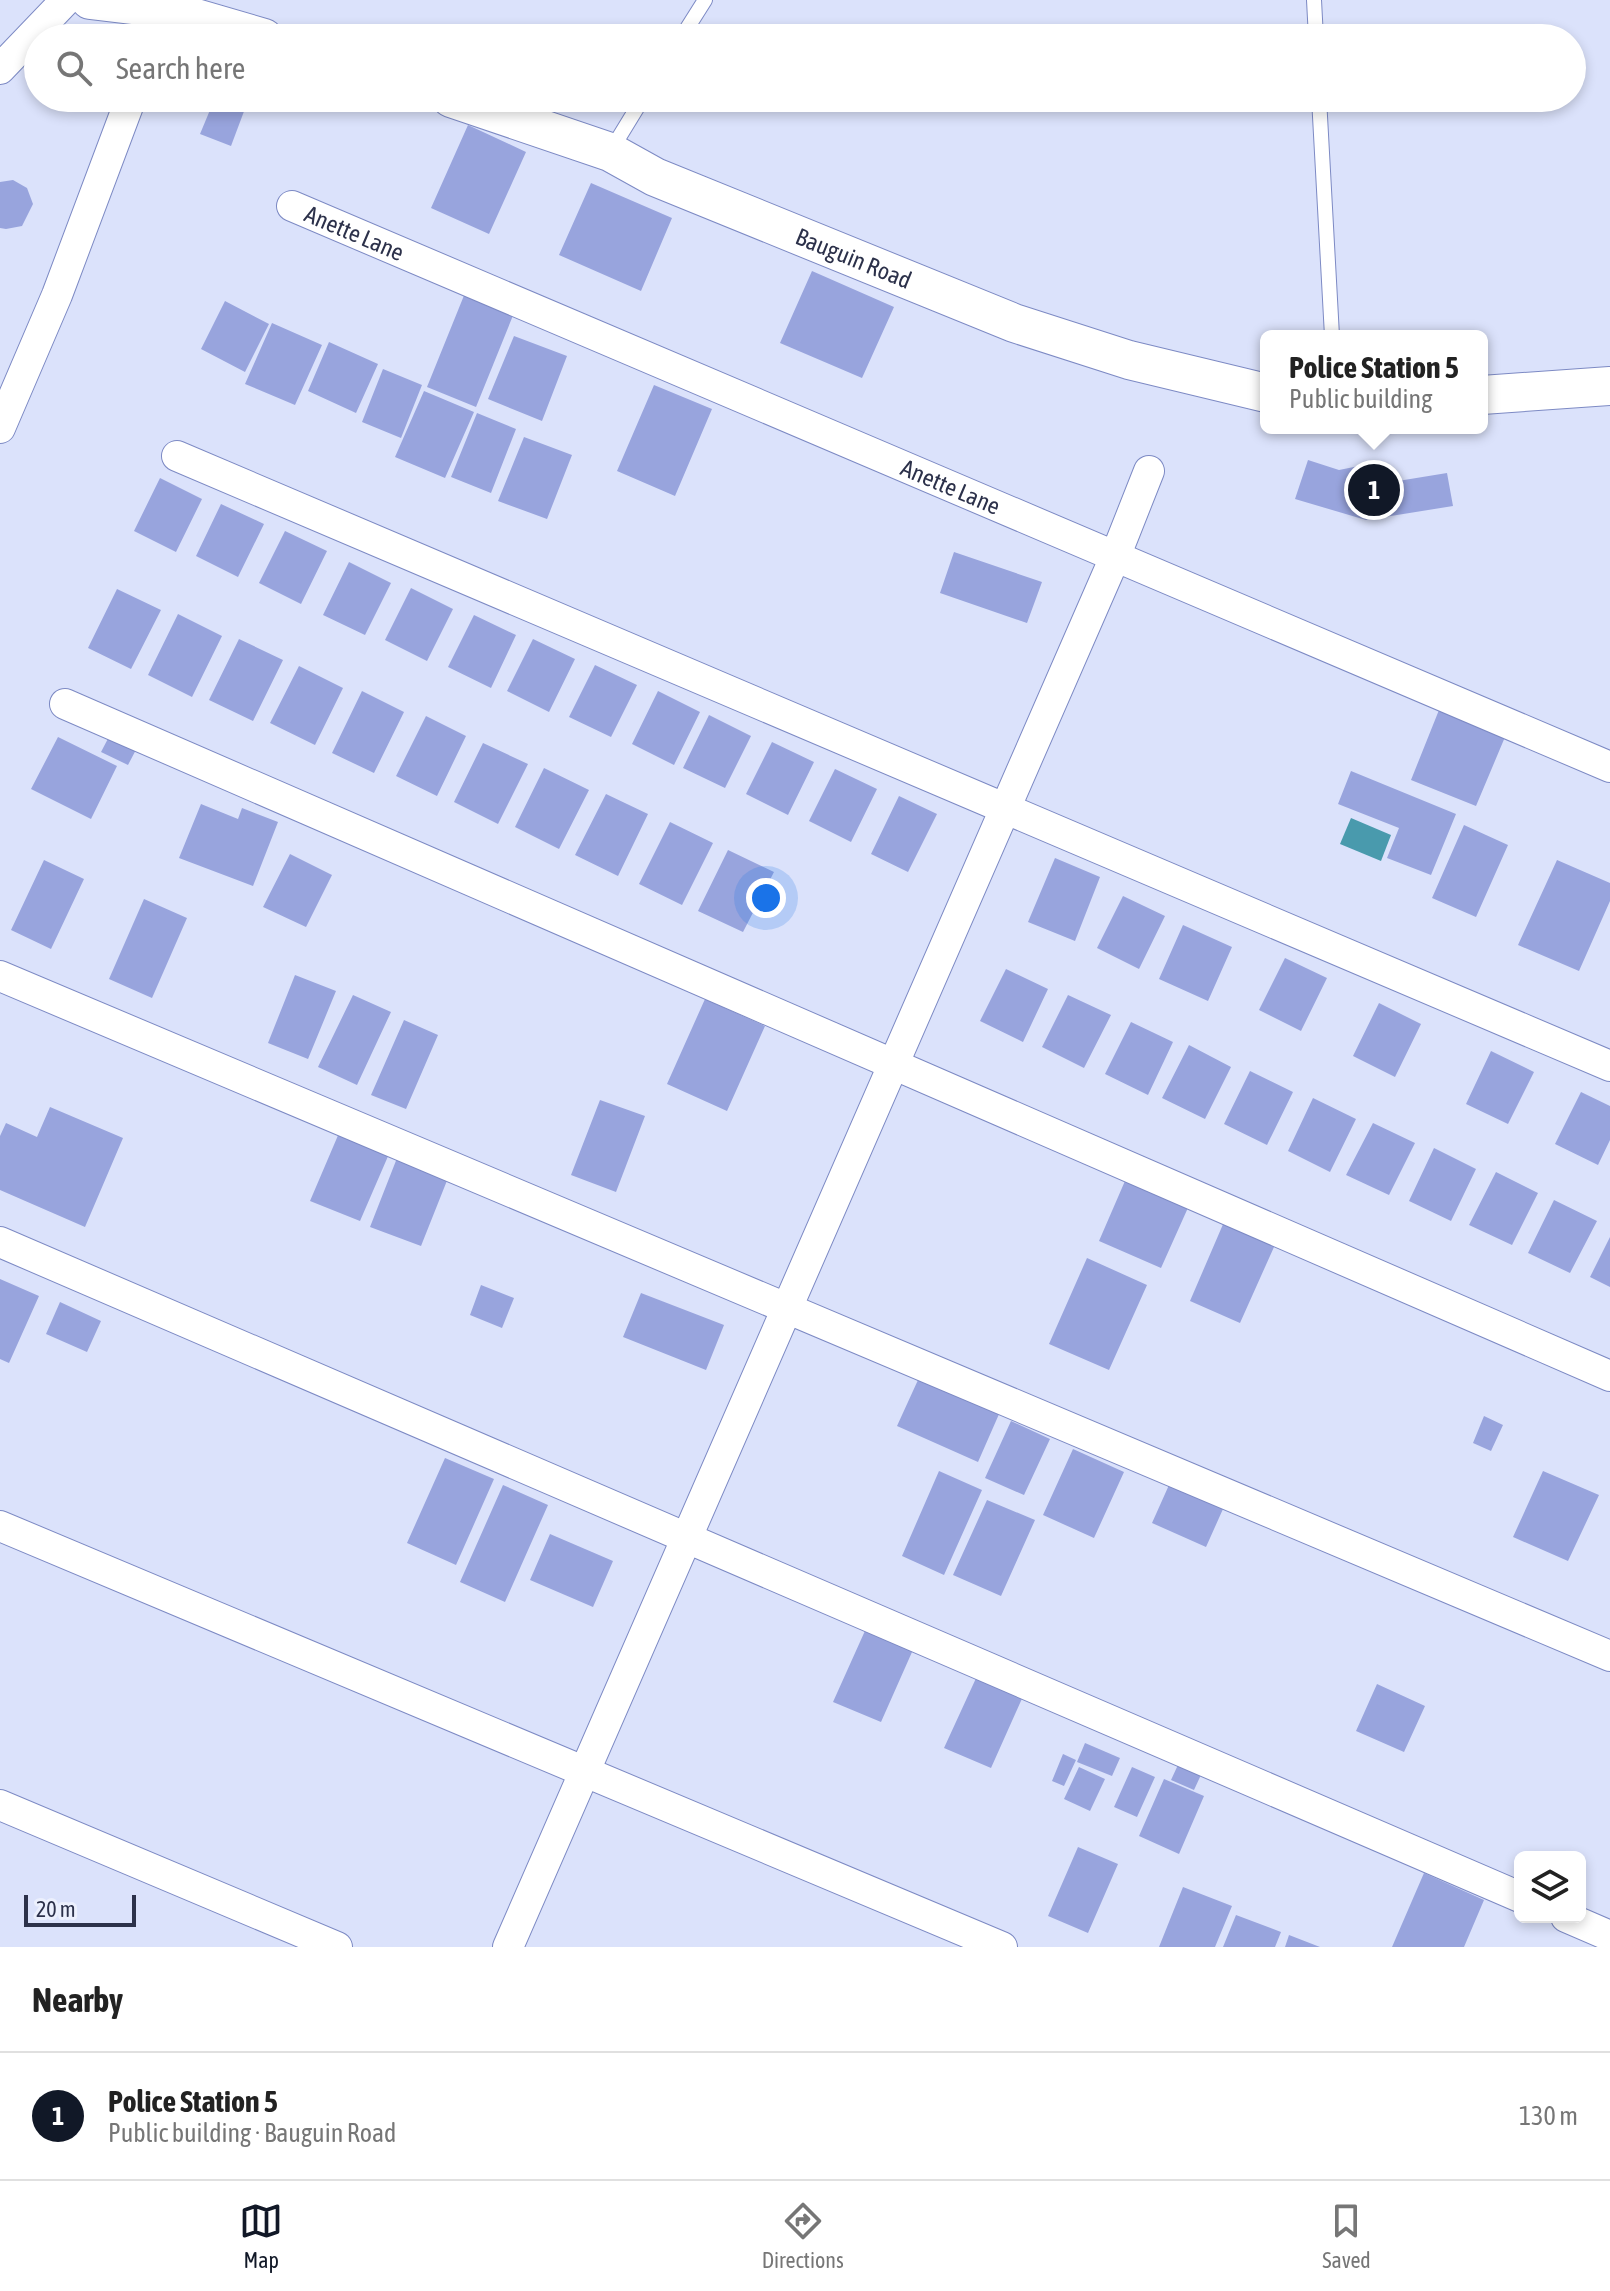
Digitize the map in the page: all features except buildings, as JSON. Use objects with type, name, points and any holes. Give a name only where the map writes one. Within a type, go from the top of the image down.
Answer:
[{"type":"street","points":[[43,24],[66,0]]},
{"type":"street","points":[[90,0],[160,23]]},
{"type":"street","points":[[0,69],[24,44]]},
{"type":"street","points":[[0,428],[57,295],[126,112]]},
{"type":"street","name":"Bauguin Road","points":[[492,112],[610,152],[655,177],[1014,323],[1129,360],[1260,392]]},
{"type":"street","name":"Anette Lane","points":[[292,206],[1610,767]]},
{"type":"street","points":[[1488,395],[1610,386]]},
{"type":"street","points":[[177,456],[1610,1066]]},
{"type":"street","points":[[508,1947],[1115,557],[1149,471]]},
{"type":"street","points":[[65,704],[1610,1376]]},
{"type":"street","points":[[0,976],[1610,1656]]},
{"type":"street","points":[[0,1242],[1514,1894]]},
{"type":"street","points":[[0,1526],[1002,1947]]},
{"type":"street","points":[[0,1805],[337,1947]]},
{"type":"street","points":[[1580,1923],[1610,1936]]},
{"type":"lane","points":[[690,24],[705,0]]},
{"type":"lane","points":[[1314,0],[1315,24]]},
{"type":"lane","points":[[610,152],[634,112]]},
{"type":"lane","points":[[1320,112],[1332,330]]},
{"type":"water","points":[[1351,818],[1391,835],[1381,861],[1340,844]]},
{"type":"place","name":"Police Station 5","points":[[1374,490]]}]
